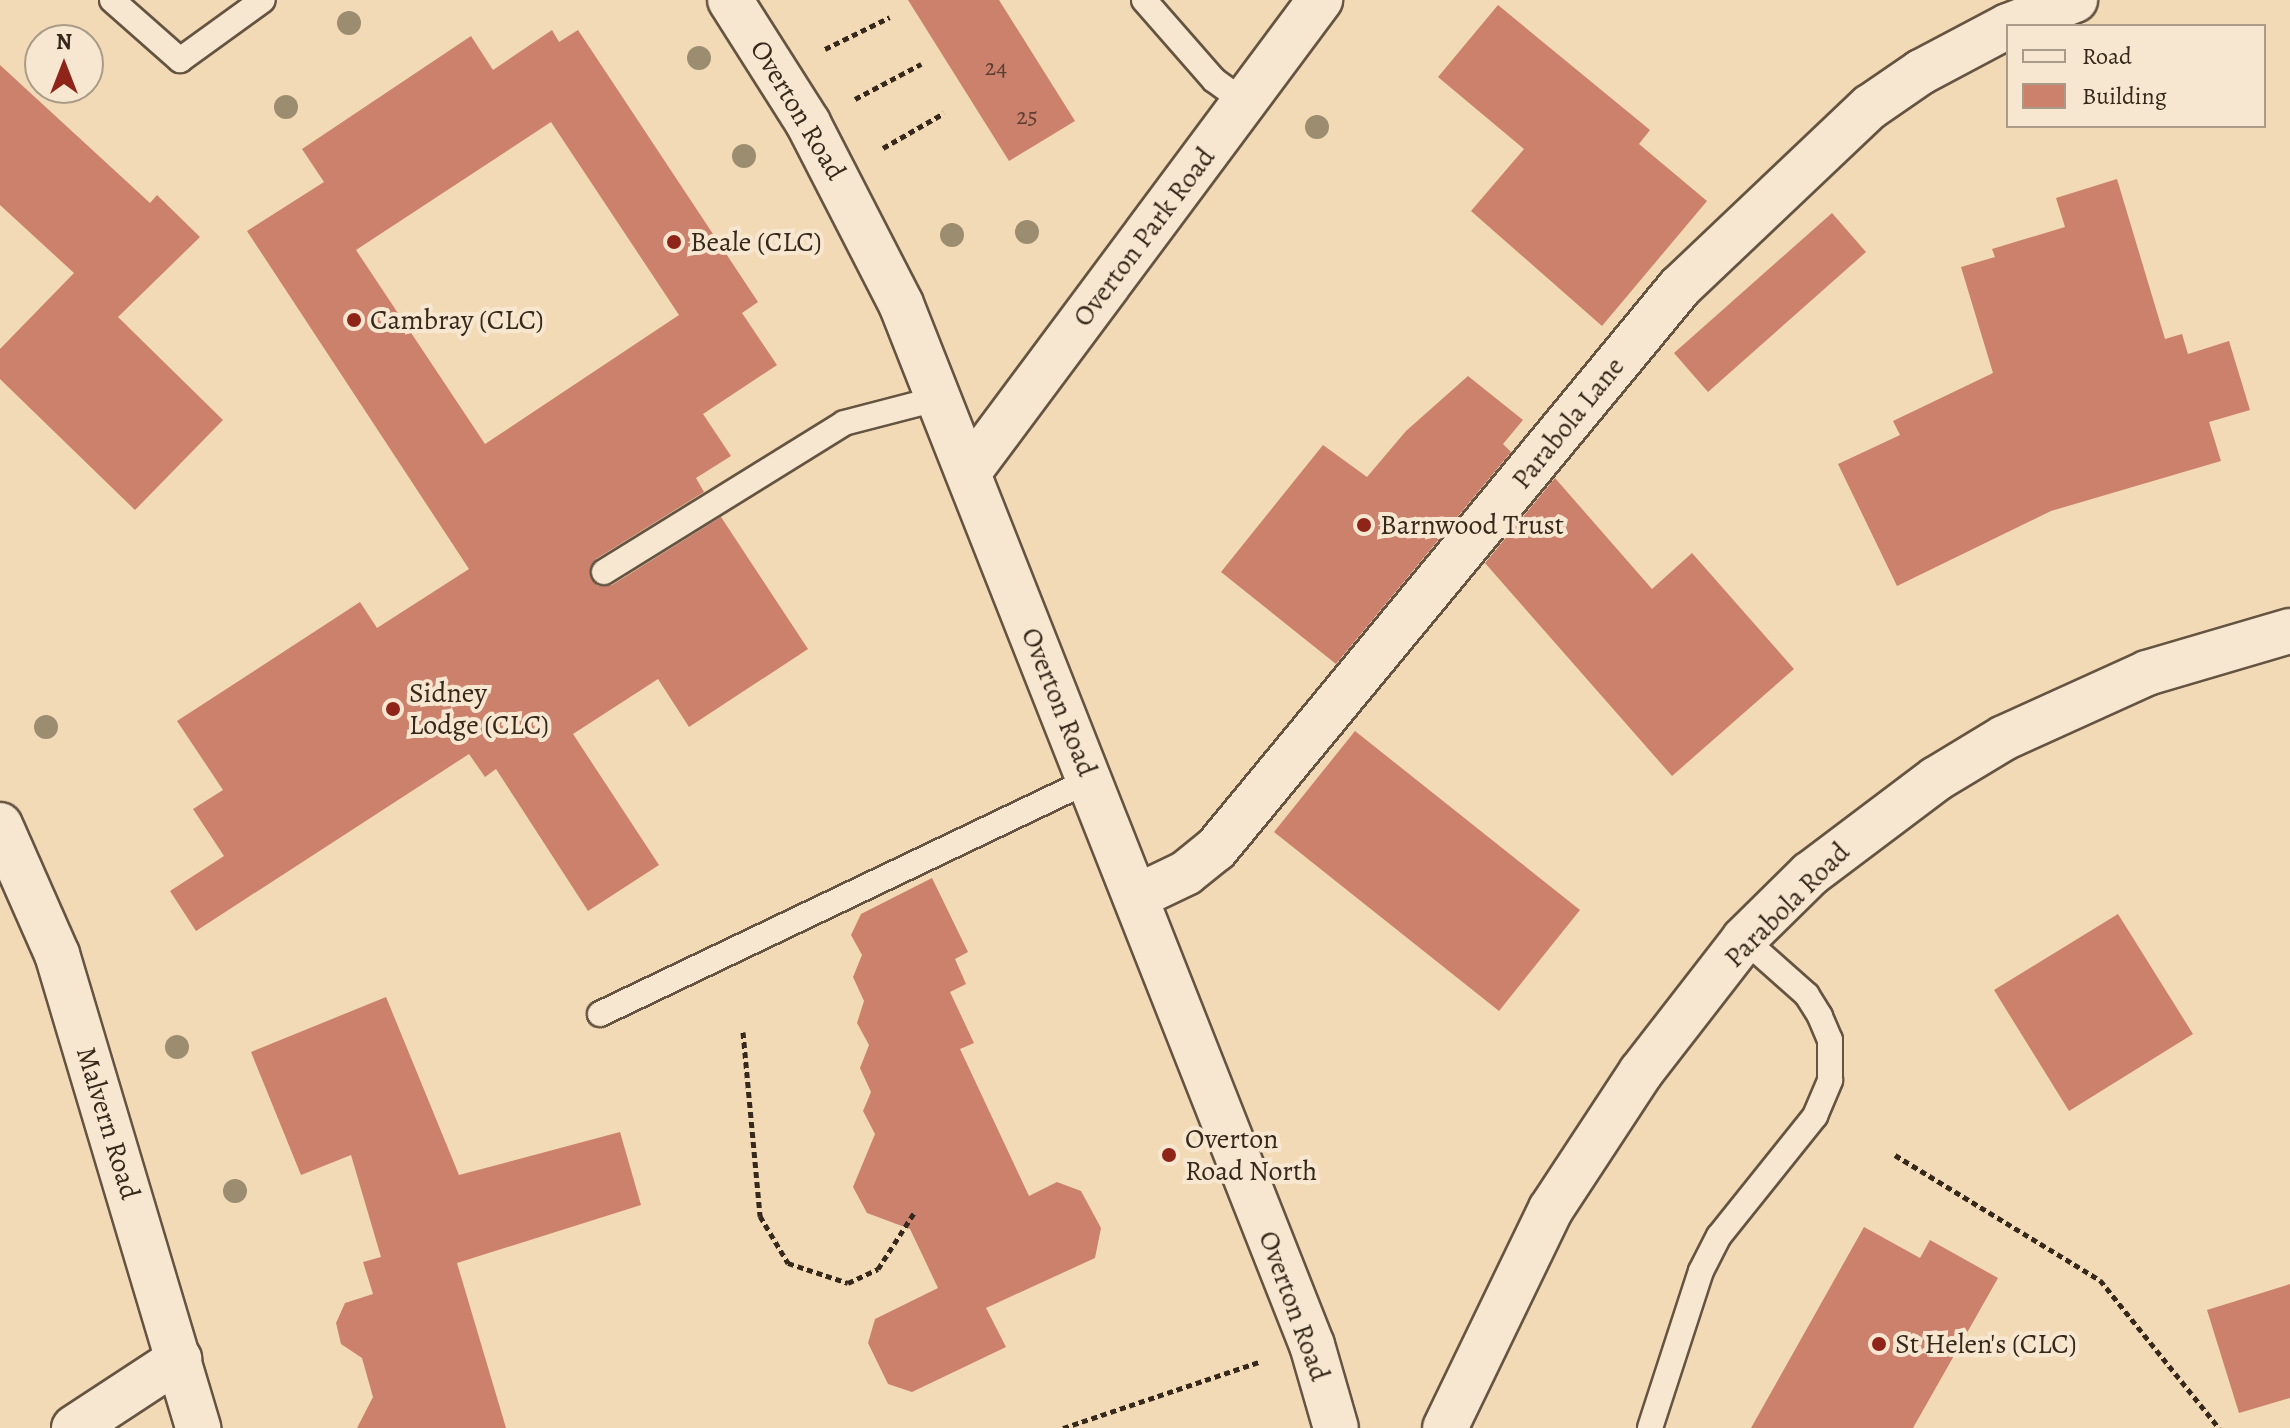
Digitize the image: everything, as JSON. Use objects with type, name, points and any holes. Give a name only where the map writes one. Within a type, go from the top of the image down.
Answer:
[{"type":"street","name":"Overton Road","points":[[730,0],[808,123],[857,212],[941,398],[1312,1345],[1336,1428]]},
{"type":"street","name":"Overton Park Road","points":[[968,473],[1320,0]]},
{"type":"street","name":"Parabola Lane","points":[[2013,24],[2075,0]]},
{"type":"street","name":"Parabola Lane","points":[[1136,897],[1186,873],[1216,849],[1680,287],[1870,107],[1921,72],[2006,27]]},
{"type":"street","name":"Parabola Road","points":[[1445,1428],[1551,1209],[1641,1072],[1744,939],[1871,825],[2004,738],[2147,673],[2290,631]]},
{"type":"street","name":"Malvern Road","points":[[0,825],[57,954],[198,1428]]},
{"type":"street","points":[[74,1428],[179,1359]]},
{"type":"lane","points":[[112,0],[180,60],[263,0]]},
{"type":"lane","points":[[1144,0],[1214,80],[1244,102]]},
{"type":"lane","points":[[604,572],[844,423],[941,398]]},
{"type":"lane","points":[[600,1014],[1090,780]]},
{"type":"lane","points":[[1650,1428],[1701,1271],[1719,1236],[1815,1116],[1830,1080],[1830,1040],[1820,1016],[1807,995],[1744,939]]},
{"type":"path","points":[[870,26],[890,17]]},
{"type":"path","points":[[896,77],[921,64]]},
{"type":"path","points":[[921,126],[944,113]]},
{"type":"path","points":[[743,1032],[760,1216],[788,1263],[848,1283],[878,1269],[914,1213]]},
{"type":"path","points":[[1895,1155],[2100,1280],[2219,1428]]},
{"type":"path","points":[[1063,1428],[1312,1345]]},
{"type":"building","points":[[908,0],[999,0],[1075,121],[1009,161]]},
{"type":"building","points":[[1498,5],[1650,130],[1639,144],[1707,201],[1602,326],[1471,211],[1524,149],[1438,77]]},
{"type":"building","points":[[552,30],[559,42],[578,30],[758,302],[742,313],[777,365],[703,414],[731,456],[696,478],[704,492],[596,559],[591,579],[598,586],[612,585],[721,517],[808,649],[689,727],[658,679],[573,734],[659,865],[588,911],[496,769],[485,777],[469,754],[196,931],[170,891],[224,856],[193,809],[223,790],[177,721],[360,602],[377,628],[469,569],[247,231],[324,182],[302,149],[471,36],[493,70]],"holes":[[[551,122],[679,315],[485,444],[356,250]]]},
{"type":"building","points":[[0,65],[24,87],[24,104],[42,104],[150,203],[157,195],[200,237],[118,317],[223,420],[135,510],[0,379],[0,349],[74,273],[0,205]]},
{"type":"building","points":[[2117,179],[2165,339],[2182,334],[2188,354],[2229,341],[2250,410],[2209,422],[2221,461],[2051,511],[1897,586],[1838,464],[1900,435],[1893,421],[1993,373],[1961,267],[1995,257],[1992,249],[2065,227],[2056,198]]},
{"type":"building","points":[[1832,213],[1866,252],[1708,392],[1674,353]]},
{"type":"building","name":"Barnwood Trust","points":[[1468,376],[1523,420],[1503,444],[1511,452],[1336,664],[1221,572],[1323,445],[1367,477],[1406,431]]},
{"type":"building","points":[[1555,478],[1652,589],[1692,553],[1794,669],[1672,776],[1485,563]]},
{"type":"building","points":[[1355,731],[1580,910],[1499,1011],[1274,832]]},
{"type":"building","points":[[932,878],[968,952],[955,959],[966,984],[950,992],[974,1043],[960,1049],[1029,1196],[1057,1182],[1081,1191],[1101,1228],[1095,1258],[986,1308],[1006,1347],[912,1392],[888,1384],[868,1343],[875,1319],[938,1288],[910,1229],[867,1213],[853,1187],[875,1134],[863,1111],[871,1092],[860,1068],[869,1045],[857,1023],[864,1001],[853,977],[862,955],[851,935],[861,914]]},
{"type":"building","points":[[2118,914],[2193,1034],[2069,1111],[1994,990]]},
{"type":"building","points":[[386,997],[459,1175],[620,1132],[641,1205],[457,1263],[506,1428],[357,1428],[373,1397],[362,1358],[341,1344],[336,1323],[345,1303],[373,1294],[363,1262],[381,1257],[351,1155],[301,1175],[251,1052]]},
{"type":"building","name":"St Helen's (CLC)","points":[[1864,1227],[1920,1258],[1930,1240],[1998,1278],[1913,1428],[1751,1428]]},
{"type":"building","points":[[2290,1284],[2290,1398],[2239,1413],[2207,1310]]},
{"type":"place","name":"Beale (CLC)","points":[[674,242]]},
{"type":"place","name":"Cambray (CLC)","points":[[354,320]]},
{"type":"place","name":"Barnwood Trust","points":[[1364,525]]},
{"type":"place","name":"Sidney Lodge (CLC)","points":[[393,709]]},
{"type":"place","name":"Overton Road North","points":[[1169,1155]]},
{"type":"place","name":"St Helen's (CLC)","points":[[1879,1344]]}]
